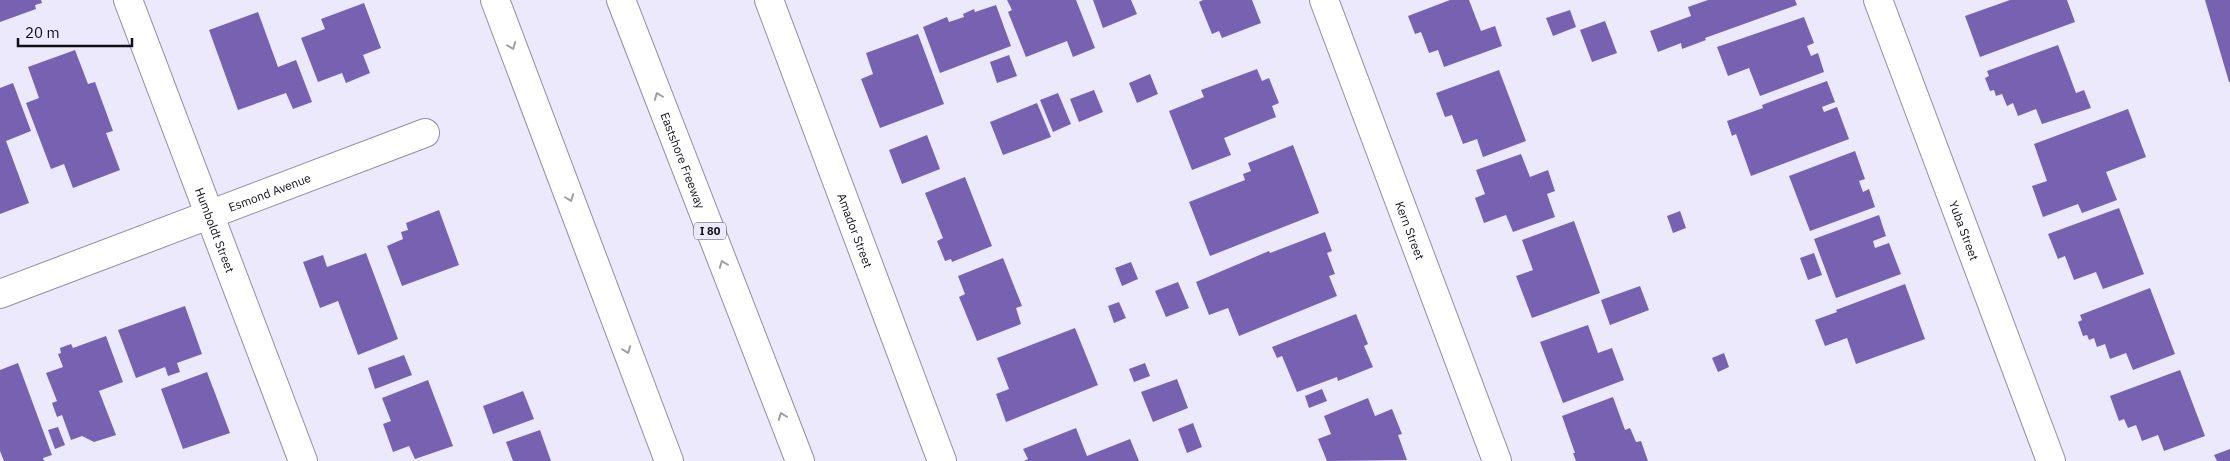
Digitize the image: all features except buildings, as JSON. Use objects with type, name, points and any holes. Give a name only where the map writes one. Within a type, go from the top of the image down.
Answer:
[{"type":"main road","name":"Humboldt Street","points":[[128,0],[303,461]]},
{"type":"main road","points":[[495,0],[669,461]]},
{"type":"main road","name":"Eastshore Freeway","points":[[621,0],[800,461]]},
{"type":"main road","name":"Amador Street","points":[[770,0],[942,461]]},
{"type":"main road","name":"Kern Street","points":[[1324,0],[1497,461]]},
{"type":"main road","name":"Yuba Street","points":[[1878,0],[2052,461]]},
{"type":"main road","name":"Esmond Avenue","points":[[0,294],[425,133]]}]
